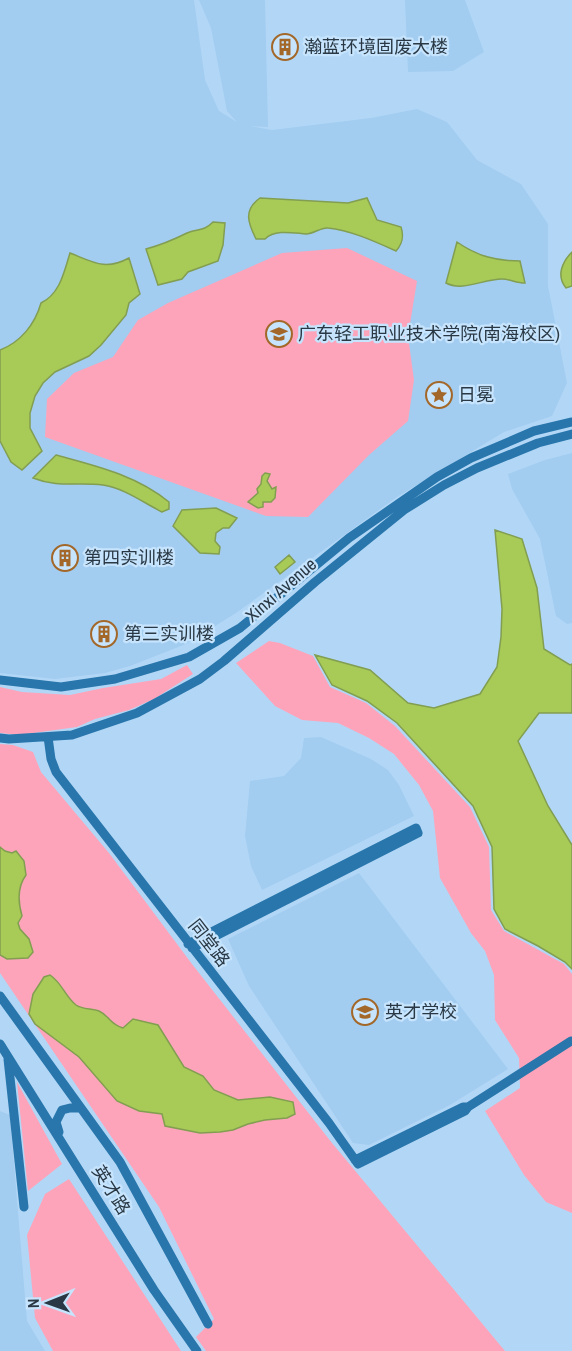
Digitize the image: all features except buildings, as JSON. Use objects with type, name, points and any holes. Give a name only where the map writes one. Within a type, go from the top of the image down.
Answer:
[{"type":"main road","name":"Xinxi Avenue","points":[[0,680],[61,687],[115,680],[189,657],[240,628],[349,538],[437,477],[471,458],[534,431],[572,422]]},
{"type":"main road","name":"Xinxi Avenue","points":[[0,738],[72,735],[137,713],[200,679],[224,661],[315,582],[404,510],[477,468],[538,443],[572,434]]},
{"type":"main road","name":"同堂路","points":[[48,736],[51,759],[56,772],[329,1123],[356,1162],[463,1107],[468,1107],[571,1041]]},
{"type":"main road","points":[[190,946],[417,830]]},
{"type":"main road","points":[[0,996],[120,1162],[208,1324]]},
{"type":"main road","name":"英才路","points":[[0,1044],[154,1290],[197,1351]]},
{"type":"main road","points":[[8,1057],[24,1207]]},
{"type":"main road","name":"英才路","points":[[80,1108],[70,1107],[62,1110],[56,1122],[58,1130],[153,1283],[203,1351]]},
{"type":"shaded area","name":"广东轻工职业技术学院(南海校区)","points":[[0,0],[194,0],[205,80],[219,111],[237,122],[227,111],[211,28],[199,0],[265,0],[268,127],[250,126],[272,130],[371,118],[417,109],[447,122],[477,160],[521,184],[548,224],[548,286],[567,383],[552,416],[504,432],[397,497],[236,613],[186,644],[130,666],[105,673],[55,679],[0,673]]},
{"type":"shaded area","points":[[405,0],[465,0],[484,52],[453,71],[408,72]]},
{"type":"shaded area","points":[[260,198],[348,203],[367,198],[377,220],[401,227],[403,236],[396,251],[354,234],[328,228],[309,234],[279,233],[265,239],[256,239],[251,228],[249,212]]},
{"type":"shaded area","points":[[213,222],[225,223],[223,245],[218,261],[188,272],[182,279],[158,285],[146,249],[204,229]]},
{"type":"shaded area","points":[[457,242],[487,257],[520,261],[525,283],[502,279],[466,286],[446,283]]},
{"type":"shaded area","points":[[347,248],[417,281],[408,336],[414,380],[408,421],[369,455],[308,517],[266,516],[45,437],[47,399],[74,373],[113,357],[138,320],[168,303],[282,253]]},
{"type":"shaded area","points":[[572,252],[572,286],[566,288],[561,274],[565,260]]},
{"type":"shaded area","points":[[70,253],[106,265],[129,258],[140,294],[129,303],[126,315],[101,345],[89,356],[55,372],[43,383],[35,396],[30,413],[30,428],[42,451],[22,470],[11,462],[0,441],[0,350],[21,337],[31,325],[41,303],[57,288]]},
{"type":"shaded area","points":[[572,453],[572,623],[567,624],[556,616],[540,539],[512,489],[508,474]]},
{"type":"shaded area","points":[[56,455],[129,478],[169,502],[169,509],[162,512],[126,492],[103,485],[51,483],[33,478]]},
{"type":"shaded area","points":[[265,473],[270,474],[267,481],[272,489],[276,487],[275,498],[271,502],[263,502],[263,507],[258,508],[248,502],[258,493],[257,489]]},
{"type":"shaded area","points":[[216,508],[237,518],[229,528],[223,528],[216,533],[215,541],[220,547],[219,554],[200,553],[173,526],[182,510]]},
{"type":"shaded area","points":[[495,530],[522,539],[537,588],[544,649],[570,665],[572,664],[572,713],[539,713],[518,741],[548,806],[572,845],[572,969],[565,962],[505,929],[494,909],[492,847],[473,806],[397,723],[367,701],[332,685],[315,655],[370,670],[408,703],[434,708],[480,694],[497,667],[501,637],[502,609]]},
{"type":"shaded area","points":[[289,555],[295,562],[280,574],[275,567]]},
{"type":"shaded area","points":[[269,641],[313,656],[330,687],[366,703],[395,726],[470,807],[489,847],[491,910],[504,931],[564,964],[572,974],[572,1213],[546,1202],[524,1175],[485,1111],[520,1088],[519,1058],[495,1020],[494,975],[485,951],[471,933],[440,878],[433,811],[419,785],[394,754],[369,738],[338,723],[302,720],[275,706],[236,663]]},
{"type":"shaded area","points":[[187,665],[193,674],[154,699],[129,710],[95,719],[77,727],[19,735],[0,733],[0,687],[22,692],[70,695],[161,679]]},
{"type":"shaded area","points":[[321,737],[371,759],[388,770],[399,785],[414,816],[262,890],[251,866],[245,836],[250,781],[284,776],[301,758],[304,738]]},
{"type":"shaded area","points":[[0,744],[13,745],[33,752],[41,772],[109,853],[192,964],[332,1143],[505,1351],[206,1351],[196,1337],[214,1319],[159,1207],[0,973]]},
{"type":"shaded area","points":[[0,847],[12,853],[16,851],[24,861],[26,875],[20,890],[22,916],[18,923],[29,939],[33,952],[28,958],[7,959],[0,955]]},
{"type":"shaded area","name":"英才学校","points":[[359,873],[508,1069],[450,1105],[369,1145],[353,1143],[249,986],[228,939]]},
{"type":"shaded area","points":[[50,975],[76,1005],[99,1011],[118,1026],[123,1028],[133,1019],[158,1025],[184,1067],[203,1076],[214,1090],[238,1100],[270,1097],[293,1102],[295,1114],[287,1118],[248,1124],[233,1130],[200,1133],[165,1126],[162,1114],[139,1111],[117,1101],[79,1057],[35,1024],[29,1014],[33,994],[44,977]]},
{"type":"shaded area","points":[[17,1082],[62,1164],[28,1191]]},
{"type":"shaded area","points":[[0,1111],[10,1115],[27,1321],[45,1351],[0,1351]]},
{"type":"shaded area","points":[[69,1179],[181,1351],[53,1351],[35,1318],[27,1235],[45,1194]]},
{"type":"place","name":"瀚蓝环境固废大楼","points":[[285,47]]},
{"type":"place","name":"广东轻工职业技术学院(南海校区)","points":[[279,334]]},
{"type":"place","name":"日冕","points":[[439,395]]},
{"type":"place","name":"第四实训楼","points":[[65,558]]},
{"type":"place","name":"第三实训楼","points":[[104,634]]},
{"type":"place","name":"英才学校","points":[[365,1012]]}]
